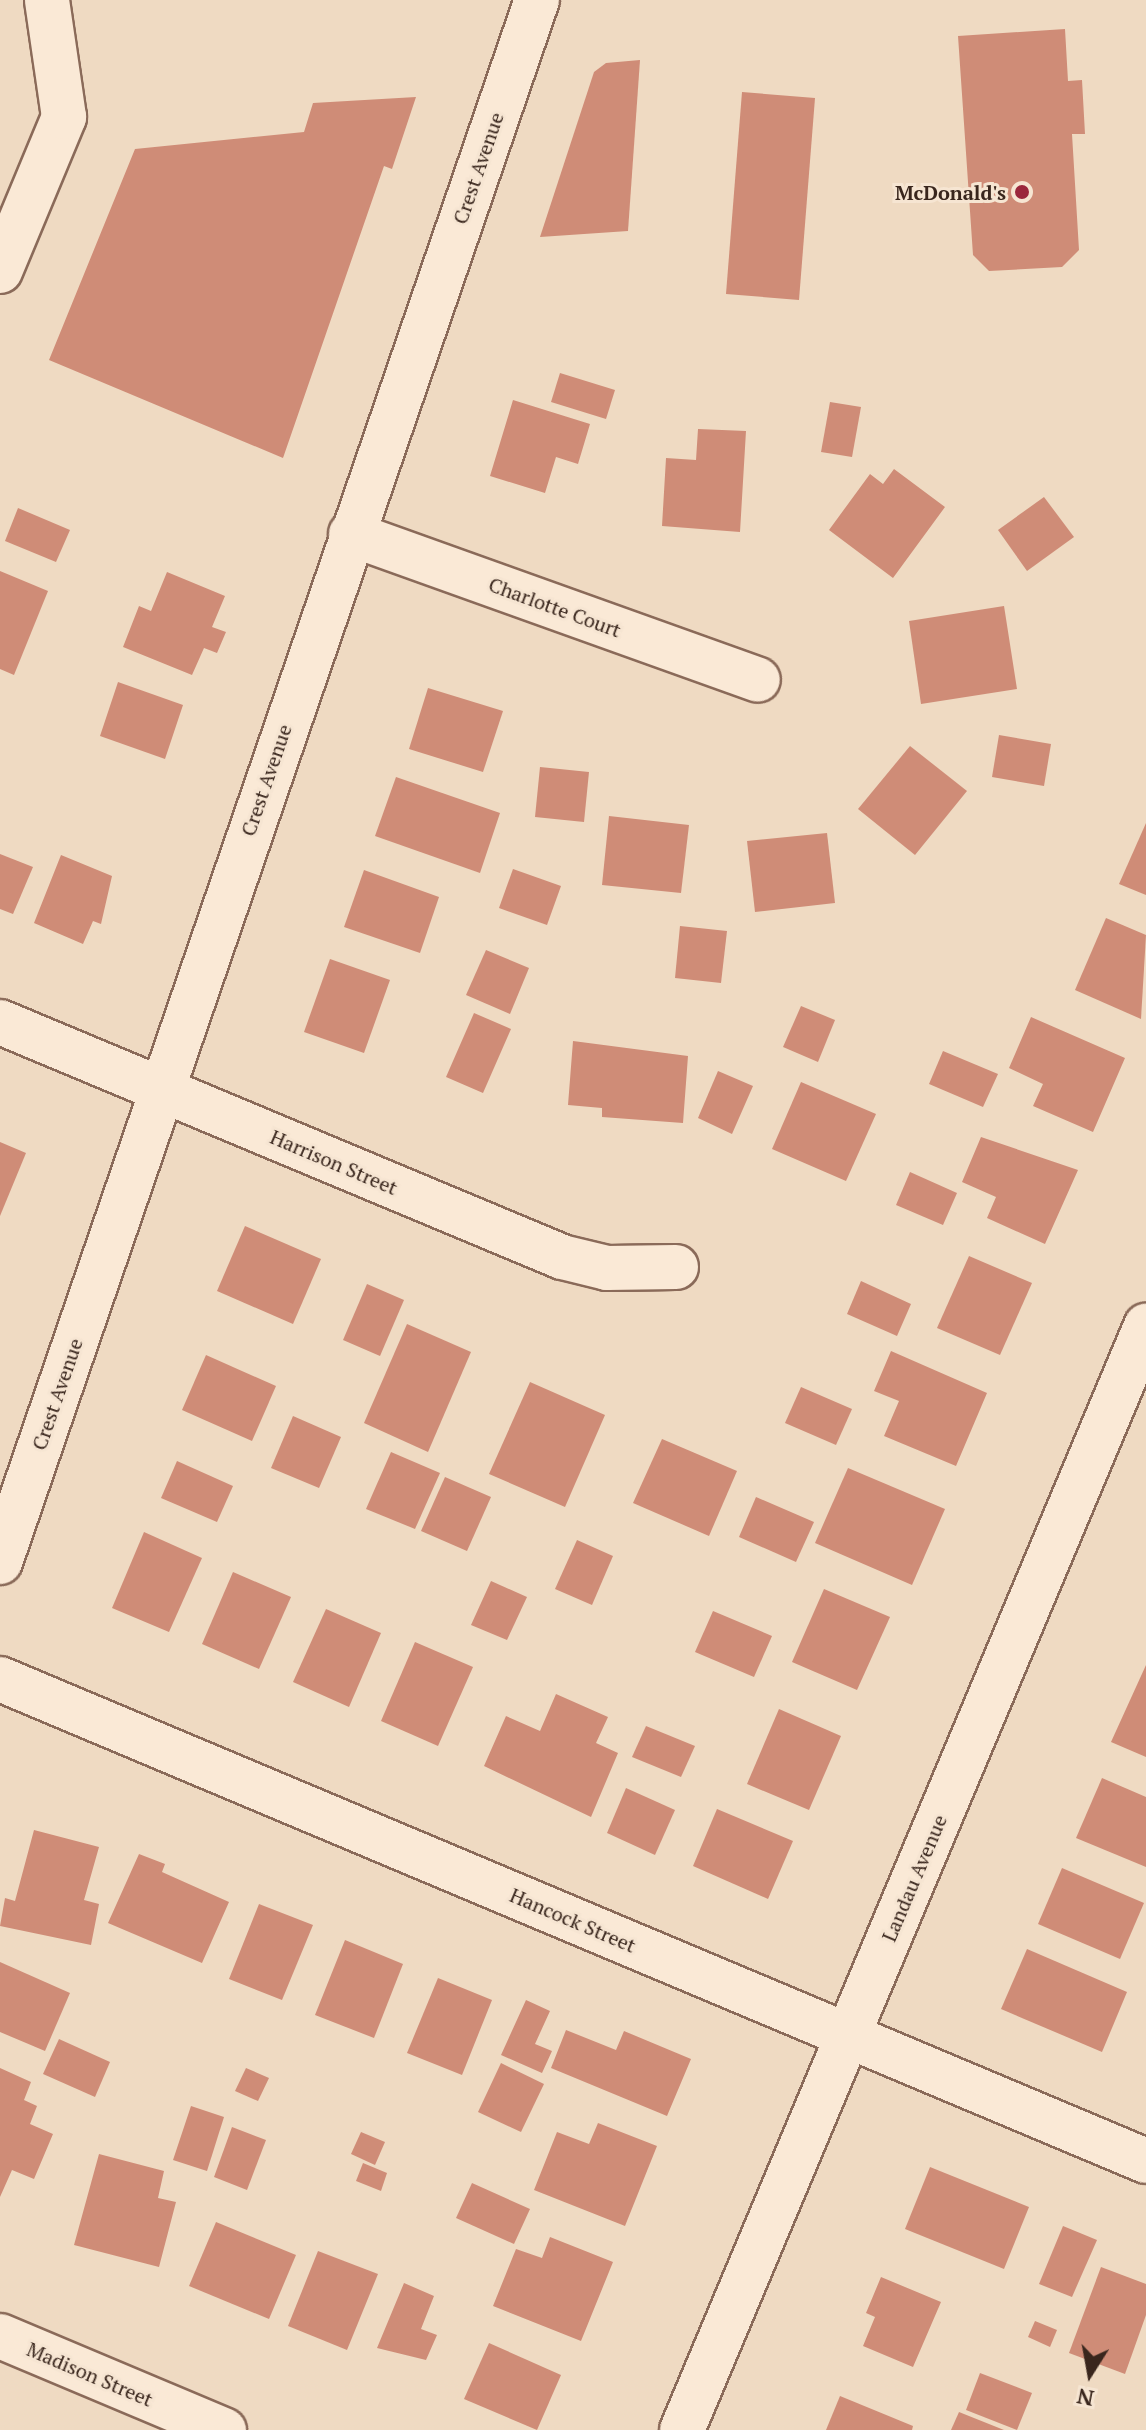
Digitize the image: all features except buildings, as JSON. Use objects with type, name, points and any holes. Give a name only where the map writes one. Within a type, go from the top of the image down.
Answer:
[{"type":"street","points":[[0,271],[64,117],[47,0]]},
{"type":"street","name":"Crest Avenue","points":[[0,1562],[537,0]]},
{"type":"street","name":"Charlotte Court","points":[[351,534],[758,680]]},
{"type":"street","name":"Harrison Street","points":[[0,1022],[562,1257],[607,1268],[676,1267]]},
{"type":"street","name":"Landau Avenue","points":[[682,2430],[1146,1326]]},
{"type":"street","name":"Hancock Street","points":[[0,1679],[1146,2161]]},
{"type":"street","name":"Madison Street","points":[[0,2336],[224,2430]]},
{"type":"place","name":"McDonald's","points":[[1022,192]]}]
